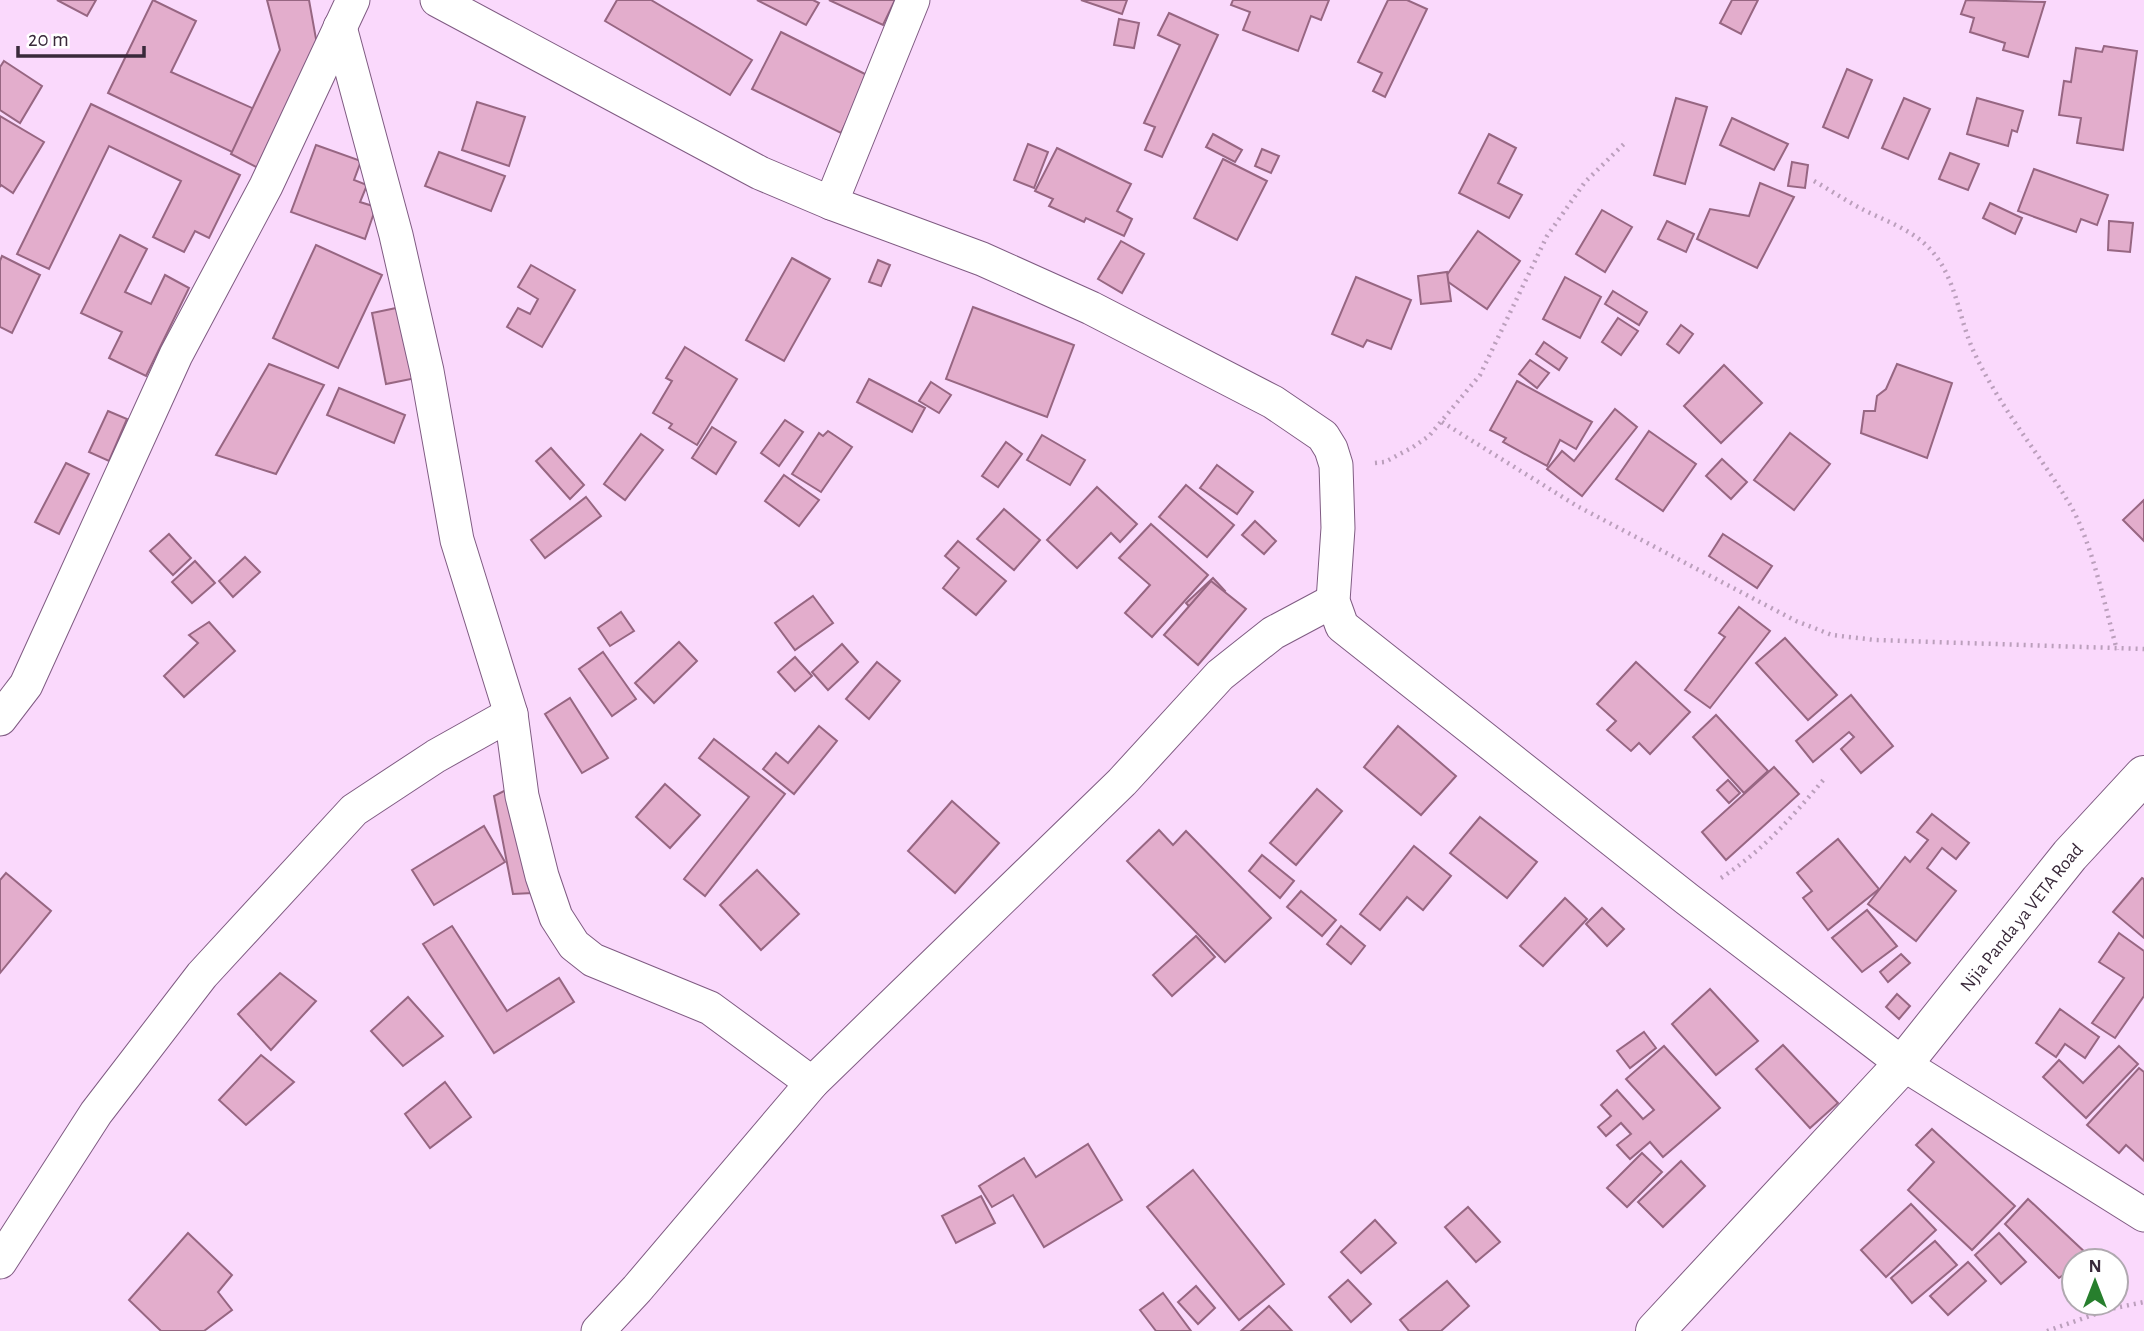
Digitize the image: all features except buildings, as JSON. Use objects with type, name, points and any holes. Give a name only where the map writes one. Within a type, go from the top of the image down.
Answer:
[{"type":"street","points":[[437,0],[760,173],[831,203],[982,258],[1091,308],[1273,401],[1323,436],[1336,465],[1338,528],[1333,601],[1342,626],[1401,675],[1903,1064],[2144,1215]]},
{"type":"street","points":[[831,203],[913,0]]},
{"type":"street","points":[[346,13],[424,357],[457,540],[511,714],[522,796],[542,876],[556,917],[574,945],[593,960],[710,1008],[812,1083]]},
{"type":"street","points":[[0,719],[26,685],[176,355],[266,186],[346,13]]},
{"type":"street","points":[[598,1331],[812,1083],[1122,782],[1220,675],[1273,633],[1333,601]]},
{"type":"street","points":[[0,1262],[96,1113],[202,975],[354,810],[436,756],[511,714]]},
{"type":"street","name":"Njia Panda ya VETA Road","points":[[1655,1331],[1903,1064],[2070,855],[2144,775]]},
{"type":"path","points":[[1336,465],[1385,462],[1413,447],[1443,422],[1480,375],[1547,236],[1585,181],[1627,141]]},
{"type":"path","points":[[1814,181],[1895,225],[1928,247],[1940,262],[1953,288],[1973,349],[2017,427],[2074,513],[2085,541],[2117,650]]},
{"type":"path","points":[[1443,422],[1577,506],[1797,621],[1832,635],[1875,640],[2144,649]]},
{"type":"path","points":[[1688,899],[1749,860],[1783,828],[1825,778]]},
{"type":"path","points":[[2047,1331],[2110,1309],[2144,1302]]}]
